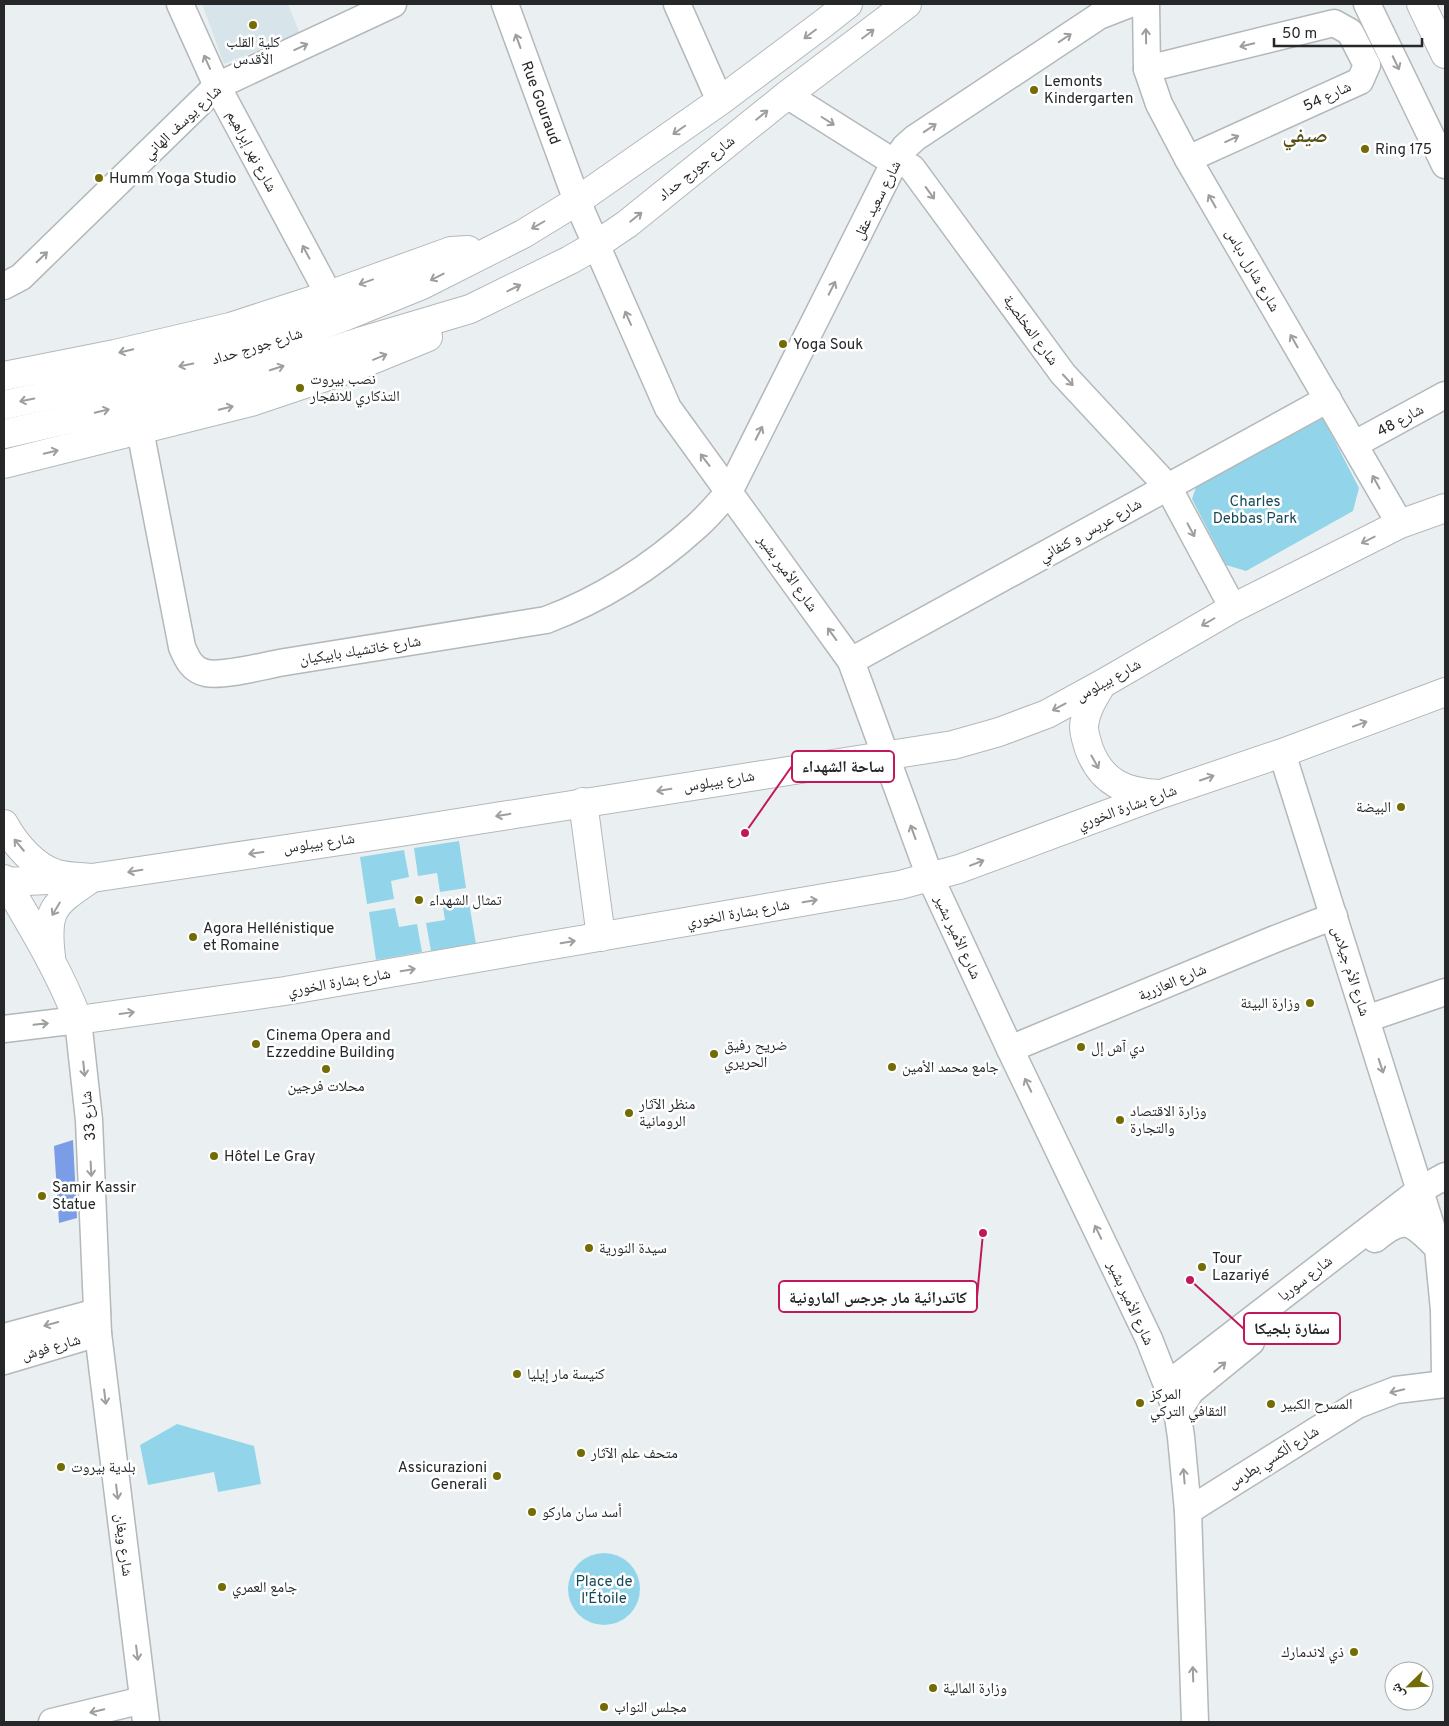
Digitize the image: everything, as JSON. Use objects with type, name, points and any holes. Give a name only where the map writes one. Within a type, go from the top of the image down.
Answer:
[{"type":"main road","name":"شارع جورج حداد","points":[[4,405],[210,360],[277,341],[341,318],[422,285],[523,234],[577,201],[720,101],[848,4]]},
{"type":"main road","name":"شارع جورج حداد","points":[[4,434],[244,379],[470,309],[570,260],[627,224],[787,95],[907,4]]},
{"type":"main road","points":[[1422,6],[1445,54]]},
{"type":"main road","name":"شارع جورج حداد","points":[[4,376],[114,354],[230,327],[329,295],[451,251],[497,247]]},
{"type":"main road","name":"شارع جورج حداد","points":[[4,464],[251,402],[352,368],[437,333],[455,323],[470,309]]},
{"type":"main road","name":"شارع بيبلوس","points":[[92,878],[885,756],[953,744],[1000,732],[1047,714],[1233,608],[1400,524],[1445,508]]},
{"type":"main road","points":[[1102,684],[1092,700],[1084,727],[1086,741],[1096,764],[1102,773],[1119,786],[1140,792],[1161,794]]},
{"type":"main road","name":"شارع بشارة الخوري","points":[[78,1020],[285,991],[890,887],[959,869],[1161,794],[1282,753],[1445,692]]},
{"type":"main road","points":[[583,802],[601,937]]},
{"type":"main road","points":[[4,824],[22,850],[44,868],[56,874],[92,878]]},
{"type":"main road","points":[[4,881],[92,878]]},
{"type":"main road","points":[[52,962],[48,932],[52,913],[67,895],[92,878]]},
{"type":"main road","name":"شارع 33","points":[[4,881],[52,962],[64,985],[78,1020]]},
{"type":"street","name":"شارع نهر إبراهيم","points":[[180,4],[217,86],[329,295]]},
{"type":"street","name":"شارع يوسف الهاني","points":[[4,286],[20,277],[217,86],[393,4]]},
{"type":"street","name":"Rue Gouraud","points":[[505,4],[577,201]]},
{"type":"street","points":[[677,4],[720,101]]},
{"type":"street","name":"شارع سعيد عقل","points":[[729,492],[895,161],[905,147],[955,111],[1099,16],[1130,4]]},
{"type":"street","name":"شارع شارل دباس","points":[[1146,4],[1147,69],[1159,104],[1188,159],[1400,524]]},
{"type":"street","points":[[1367,4],[1445,165]]},
{"type":"street","name":"شارع 54","points":[[1147,69],[1334,23],[1350,32],[1367,65],[1360,81],[1188,159]]},
{"type":"street","name":"شارع المخلصية","points":[[787,95],[887,158],[912,168],[1063,374],[1168,487],[1233,608]]},
{"type":"street","name":"شارع الأمير بشير","points":[[577,201],[668,408],[851,661],[930,877],[1149,1339],[1178,1417],[1181,1437],[1188,1511],[1195,1722]]},
{"type":"street","name":"شارع 48","points":[[1355,444],[1445,395]]},
{"type":"street","name":"شارع عريس و كنفاني","points":[[851,661],[1328,399]]},
{"type":"street","name":"شارع خاتشيك بابيكيان","points":[[140,430],[182,647],[188,662],[198,671],[208,674],[546,620],[569,612],[644,569],[699,524],[729,492]]},
{"type":"street","name":"شارع الأم جيلاس","points":[[1282,753],[1438,1248],[1444,1310],[1445,1375]]},
{"type":"street","name":"شارع العازرية","points":[[1010,1049],[1334,916]]},
{"type":"street","points":[[1366,1019],[1445,992]]},
{"type":"street","name":"شارع بشارة الخوري","points":[[4,1028],[78,1020]]},
{"type":"street","name":"شارع 33","points":[[78,1020],[89,1120],[98,1322],[102,1368]]},
{"type":"street","name":"شارع سوريا","points":[[1167,1384],[1420,1190],[1445,1176]]},
{"type":"street","name":"شارع سوريا","points":[[1178,1417],[1182,1405],[1191,1391],[1390,1227],[1402,1224],[1412,1226],[1422,1231],[1438,1248]]},
{"type":"street","name":"شارع فوش","points":[[4,1337],[98,1322]]},
{"type":"street","name":"شارع فوش","points":[[4,1361],[98,1322]]},
{"type":"street","name":"شارع ويغان","points":[[102,1368],[144,1711]]},
{"type":"street","name":"شارع ألكسي بطرس","points":[[1188,1511],[1357,1405],[1396,1390],[1445,1384]]},
{"type":"street","points":[[52,1722],[144,1711]]},
{"type":"shaded area","name":"كلية القلب الأقدس","points":[[202,4],[288,4],[300,34],[224,64]]},
{"type":"green space","name":"Charles Debbas Park","points":[[1323,418],[1359,488],[1353,511],[1246,571],[1226,565],[1192,499],[1196,487]]},
{"type":"green space","points":[[459,841],[466,888],[440,892],[437,873],[418,876],[414,848]]},
{"type":"green space","points":[[404,850],[409,877],[391,881],[394,899],[367,904],[360,857]]},
{"type":"green space","points":[[468,897],[476,944],[431,951],[426,923],[445,920],[442,901]]},
{"type":"green space","points":[[395,908],[399,927],[417,924],[422,952],[376,960],[369,912]]},
{"type":"green space","points":[[177,1424],[254,1446],[261,1484],[218,1492],[214,1472],[148,1485],[140,1445]]},
{"type":"green space","name":"Place de l'Étoile","points":[[604,1553],[618,1556],[630,1563],[637,1575],[640,1589],[637,1603],[630,1615],[618,1622],[604,1625],[590,1622],[578,1615],[571,1603],[568,1589],[571,1575],[578,1563],[590,1556]]},
{"type":"water","points":[[73,1140],[77,1218],[59,1223],[54,1146]]},
{"type":"place","name":"كلية القلب الأقدس","points":[[253,25]]},
{"type":"place","name":"Lemonts Kindergarten","points":[[1034,90]]},
{"type":"place","name":"Ring 175","points":[[1365,149]]},
{"type":"place","name":"Humm Yoga Studio","points":[[99,178]]},
{"type":"place","name":"Yoga Souk","points":[[783,344]]},
{"type":"place","name":"نصب بيروت التذكاري للانفجار","points":[[300,388]]},
{"type":"place","name":"البيضة","points":[[1401,807]]},
{"type":"place","name":"ساحة الشهداء","points":[[745,833]]},
{"type":"place","name":"تمثال الشهداء","points":[[419,900]]},
{"type":"place","name":"Agora Hellénistique et Romaine","points":[[193,937]]},
{"type":"place","name":"وزارة البيئة","points":[[1310,1003]]},
{"type":"place","name":"Cinema Opera and Ezzeddine Building","points":[[256,1044]]},
{"type":"place","name":"دي آش إل","points":[[1081,1047]]},
{"type":"place","name":"ضريح رفيق الحريري","points":[[714,1054]]},
{"type":"place","name":"جامع محمد الأمين","points":[[892,1067]]},
{"type":"place","name":"محلات فرجين","points":[[326,1069]]},
{"type":"place","name":"منظر الآثار الرومانية","points":[[629,1113]]},
{"type":"place","name":"وزارة الاقتصاد والتجارة","points":[[1120,1120]]},
{"type":"place","name":"Hôtel Le Gray","points":[[214,1156]]},
{"type":"place","name":"Samir Kassir Statue","points":[[42,1196]]},
{"type":"place","name":"كاتدرائية مار جرجس المارونية","points":[[983,1233]]},
{"type":"place","name":"سيدة النورية","points":[[589,1248]]},
{"type":"place","name":"Tour Lazariyé","points":[[1202,1267]]},
{"type":"place","name":"سفارة بلجيكا","points":[[1190,1280]]},
{"type":"place","name":"كنيسة مار إيليا","points":[[517,1374]]},
{"type":"place","name":"المركز الثقافي التركي","points":[[1140,1403]]},
{"type":"place","name":"المسرح الكبير","points":[[1271,1404]]},
{"type":"place","name":"متحف علم الآثار","points":[[581,1453]]},
{"type":"place","name":"بلدية بيروت","points":[[61,1467]]},
{"type":"place","name":"Assicurazioni Generali","points":[[497,1476]]},
{"type":"place","name":"أسد سان ماركو","points":[[532,1512]]},
{"type":"place","name":"جامع العمري","points":[[222,1587]]},
{"type":"place","name":"ذي لاندمارك","points":[[1354,1652]]},
{"type":"place","name":"وزارة المالية","points":[[933,1688]]},
{"type":"place","name":"مجلس النواب","points":[[604,1707]]},
{"type":"district","name":"صيفي","points":[[1305,135]]}]
